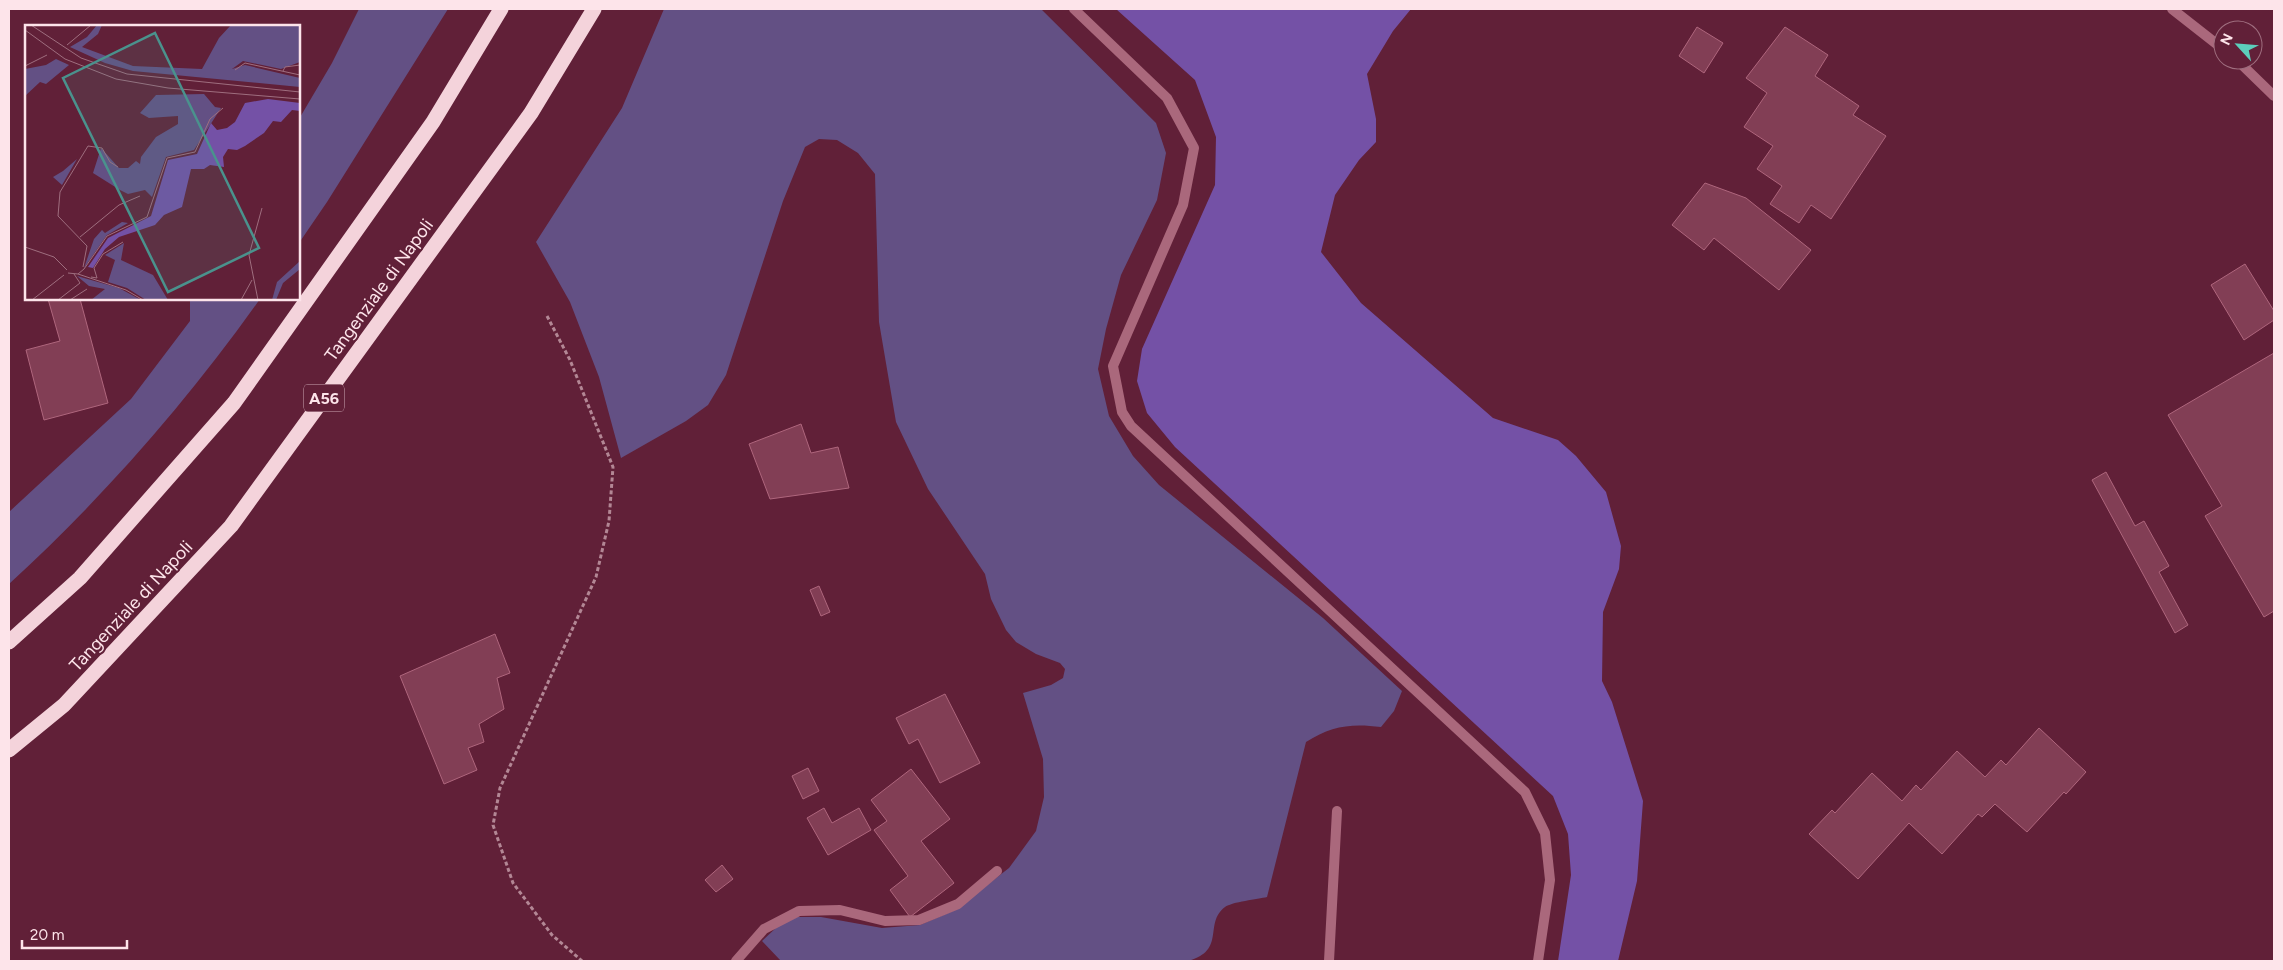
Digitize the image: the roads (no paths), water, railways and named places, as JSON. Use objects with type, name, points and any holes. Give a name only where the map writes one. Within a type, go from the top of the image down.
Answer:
[{"type":"highway","points":[[9,642],[80,578],[234,403],[433,122],[501,9]]},
{"type":"highway","name":"Tangenziale di Napoli","points":[[9,750],[64,705],[231,526],[531,112],[594,9]]},
{"type":"street","points":[[1074,9],[1167,98],[1194,148],[1183,205],[1113,366],[1122,412],[1130,426],[1525,792],[1545,834],[1550,880],[1538,961]]},
{"type":"street","points":[[2172,9],[2213,41]]},
{"type":"street","points":[[2247,70],[2274,96]]},
{"type":"street","points":[[1329,961],[1337,811]]},
{"type":"street","points":[[736,961],[764,929],[799,911],[840,910],[885,921],[919,920],[958,904],[997,870]]}]
